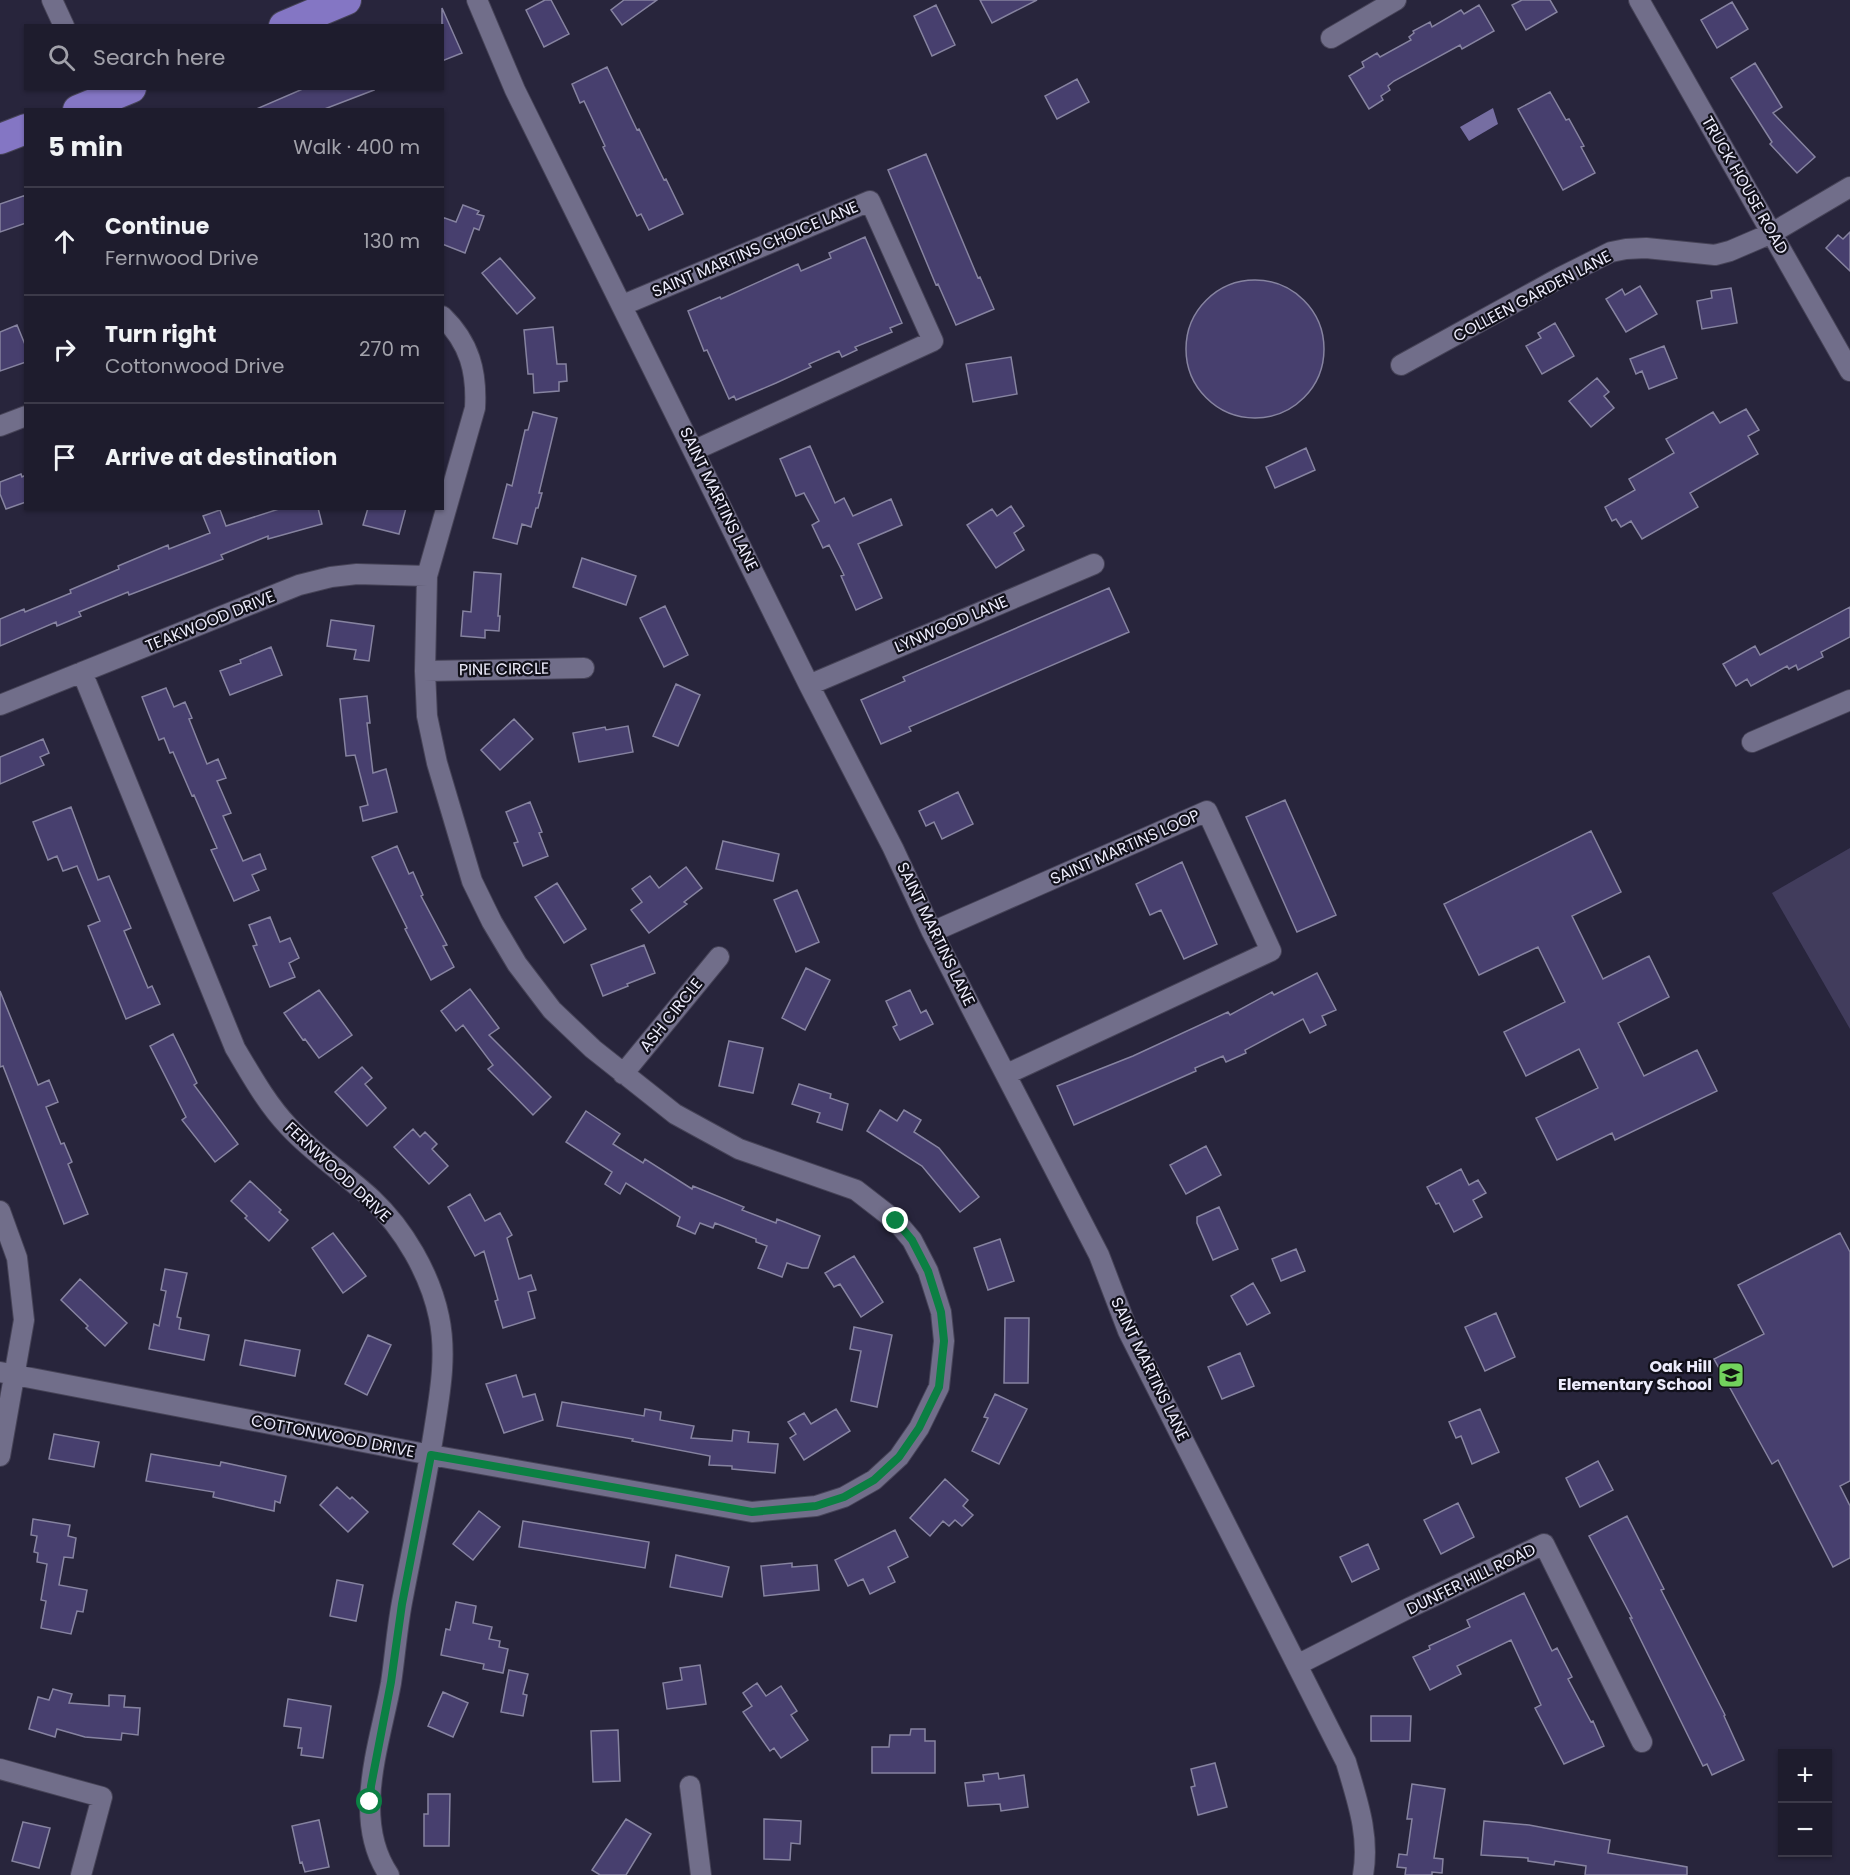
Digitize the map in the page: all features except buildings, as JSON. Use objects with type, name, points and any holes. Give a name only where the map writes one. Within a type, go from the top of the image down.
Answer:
[{"type":"main road","points":[[289,24],[346,0]]},
{"type":"main road","points":[[89,100],[124,90]]},
{"type":"main road","points":[[0,139],[24,130]]},
{"type":"street","points":[[51,0],[63,24]]},
{"type":"street","name":"SAINT MARTINS LANE","points":[[477,0],[515,90],[809,685],[893,848],[932,932],[1099,1255],[1128,1331],[1346,1762],[1363,1820],[1366,1841],[1363,1875]]},
{"type":"street","points":[[1331,38],[1396,0]]},
{"type":"street","name":"TRUCK HOUSE ROAD","points":[[1639,0],[1850,370]]},
{"type":"street","name":"COLLEEN GARDEN LANE","points":[[1401,365],[1611,252],[1646,248],[1715,255],[1772,233],[1850,187]]},
{"type":"street","name":"SAINT MARTINS CHOICE LANE","points":[[622,305],[870,201],[933,341],[694,450]]},
{"type":"street","name":"COTTONWOOD DRIVE","points":[[7,1374],[431,1455],[752,1512],[816,1506],[844,1497],[874,1480],[899,1457],[919,1428],[939,1387],[944,1341],[941,1312],[928,1271],[912,1240],[896,1221],[856,1190],[739,1149],[675,1114],[623,1074],[552,1010],[517,964],[492,922],[472,881],[437,763],[427,716],[425,671],[427,576],[475,408],[476,383],[470,356],[450,323],[444,318]]},
{"type":"street","points":[[0,426],[24,417]]},
{"type":"street","name":"LYNWOOD LANE","points":[[809,685],[1094,564]]},
{"type":"street","name":"TEAKWOOD DRIVE","points":[[0,705],[299,585],[331,577],[357,574],[427,576]]},
{"type":"street","name":"PINE CIRCLE","points":[[425,671],[584,668]]},
{"type":"street","name":"FERNWOOD DRIVE","points":[[82,672],[235,1048],[254,1082],[286,1125],[302,1141],[387,1214],[402,1234],[433,1293],[439,1317],[443,1351],[440,1393],[431,1455],[402,1604],[391,1682],[371,1786],[372,1828],[377,1852],[389,1875]]},
{"type":"street","points":[[1752,742],[1850,700]]},
{"type":"street","name":"SAINT MARTINS LOOP","points":[[932,932],[1207,811],[1271,951],[1007,1074]]},
{"type":"street","name":"ASH CIRCLE","points":[[623,1074],[719,957]]},
{"type":"street","points":[[0,1211],[17,1258],[24,1320],[7,1374],[0,1456]]},
{"type":"street","name":"DUNFER HILL ROAD","points":[[1297,1665],[1421,1602],[1544,1544],[1642,1742]]},
{"type":"street","points":[[0,1769],[102,1797],[81,1875]]},
{"type":"street","points":[[690,1786],[701,1875]]},
{"type":"shaded area","points":[[1493,108],[1498,124],[1469,141],[1460,127]]},
{"type":"shaded area","points":[[1850,848],[1850,1029],[1772,893]]},
{"type":"place","name":"Oak Hill Elementary School","points":[[1731,1375]]},
{"type":"route","points":[[370,1802],[402,1604],[431,1455],[752,1512],[816,1506],[844,1497],[874,1480],[899,1457],[919,1428],[939,1387],[944,1341],[941,1312],[928,1271],[912,1240],[896,1221]]}]
